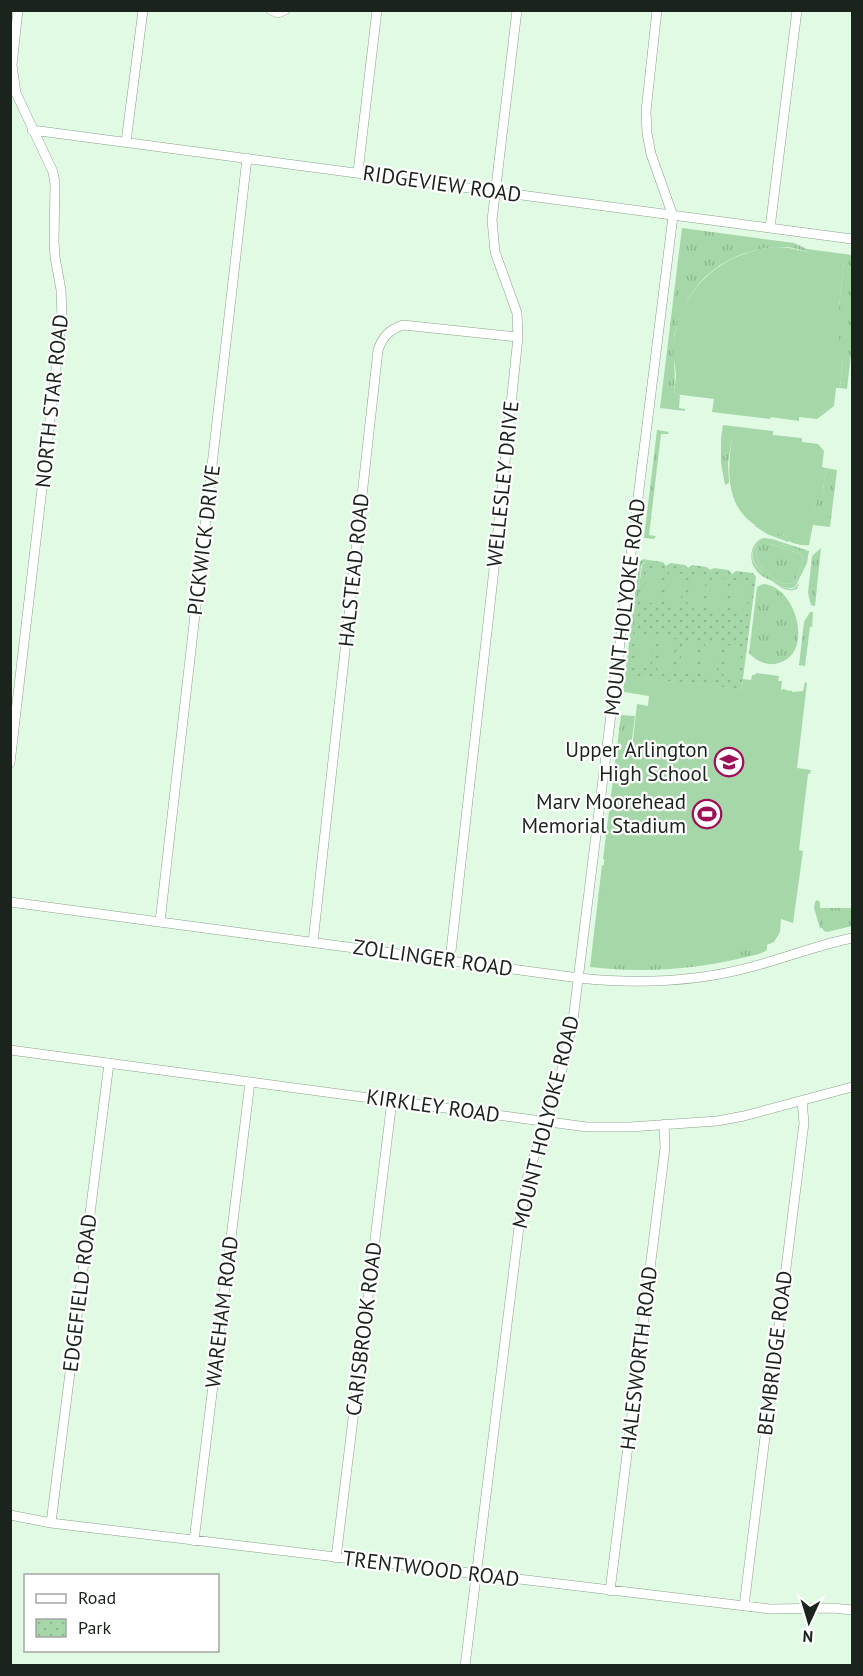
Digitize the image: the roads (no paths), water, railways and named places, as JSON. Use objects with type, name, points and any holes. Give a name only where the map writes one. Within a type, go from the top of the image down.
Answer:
[{"type":"street","name":"NORTH STAR ROAD","points":[[10,763],[62,316],[62,297],[54,242],[55,184],[53,172],[16,93],[13,76],[18,10]]},
{"type":"street","points":[[126,142],[143,10]]},
{"type":"street","points":[[271,10],[280,13],[285,10]]},
{"type":"street","name":"WELLESLEY DRIVE","points":[[450,960],[518,337],[517,313],[499,266],[492,220],[517,10]]},
{"type":"street","name":"MOUNT HOLYOKE ROAD","points":[[465,1665],[519,1227],[528,1175],[560,1078],[573,1020],[673,216],[651,154],[646,111],[657,10]]},
{"type":"street","points":[[770,228],[797,10]]},
{"type":"street","points":[[358,172],[374,11]]},
{"type":"street","name":"RIDGEVIEW ROAD","points":[[32,130],[852,239]]},
{"type":"street","name":"PICKWICK DRIVE","points":[[160,922],[247,158]]},
{"type":"street","name":"HALSTEAD ROAD","points":[[312,942],[378,350],[382,338],[391,329],[403,325],[518,337]]},
{"type":"street","name":"ZOLLINGER ROAD","points":[[10,902],[579,978],[650,981],[695,978],[750,968],[852,938]]},
{"type":"street","name":"KIRKLEY ROAD","points":[[10,1050],[545,1121],[607,1127],[717,1121],[852,1087]]},
{"type":"street","name":"EDGEFIELD ROAD","points":[[51,1523],[108,1063]]},
{"type":"street","name":"WAREHAM ROAD","points":[[194,1541],[250,1082]]},
{"type":"street","name":"CARISBROOK ROAD","points":[[336,1558],[392,1100]]},
{"type":"street","name":"BEMBRIDGE ROAD","points":[[744,1606],[804,1123],[802,1101]]},
{"type":"street","name":"HALESWORTH ROAD","points":[[610,1591],[665,1148],[664,1124]]},
{"type":"street","name":"TRENTWOOD ROAD","points":[[10,1515],[51,1523],[610,1591],[770,1609],[852,1610]]},
{"type":"place","name":"Upper Arlington High School","points":[[729,762]]},
{"type":"place","name":"Marv Moorehead Memorial Stadium","points":[[707,814]]}]
